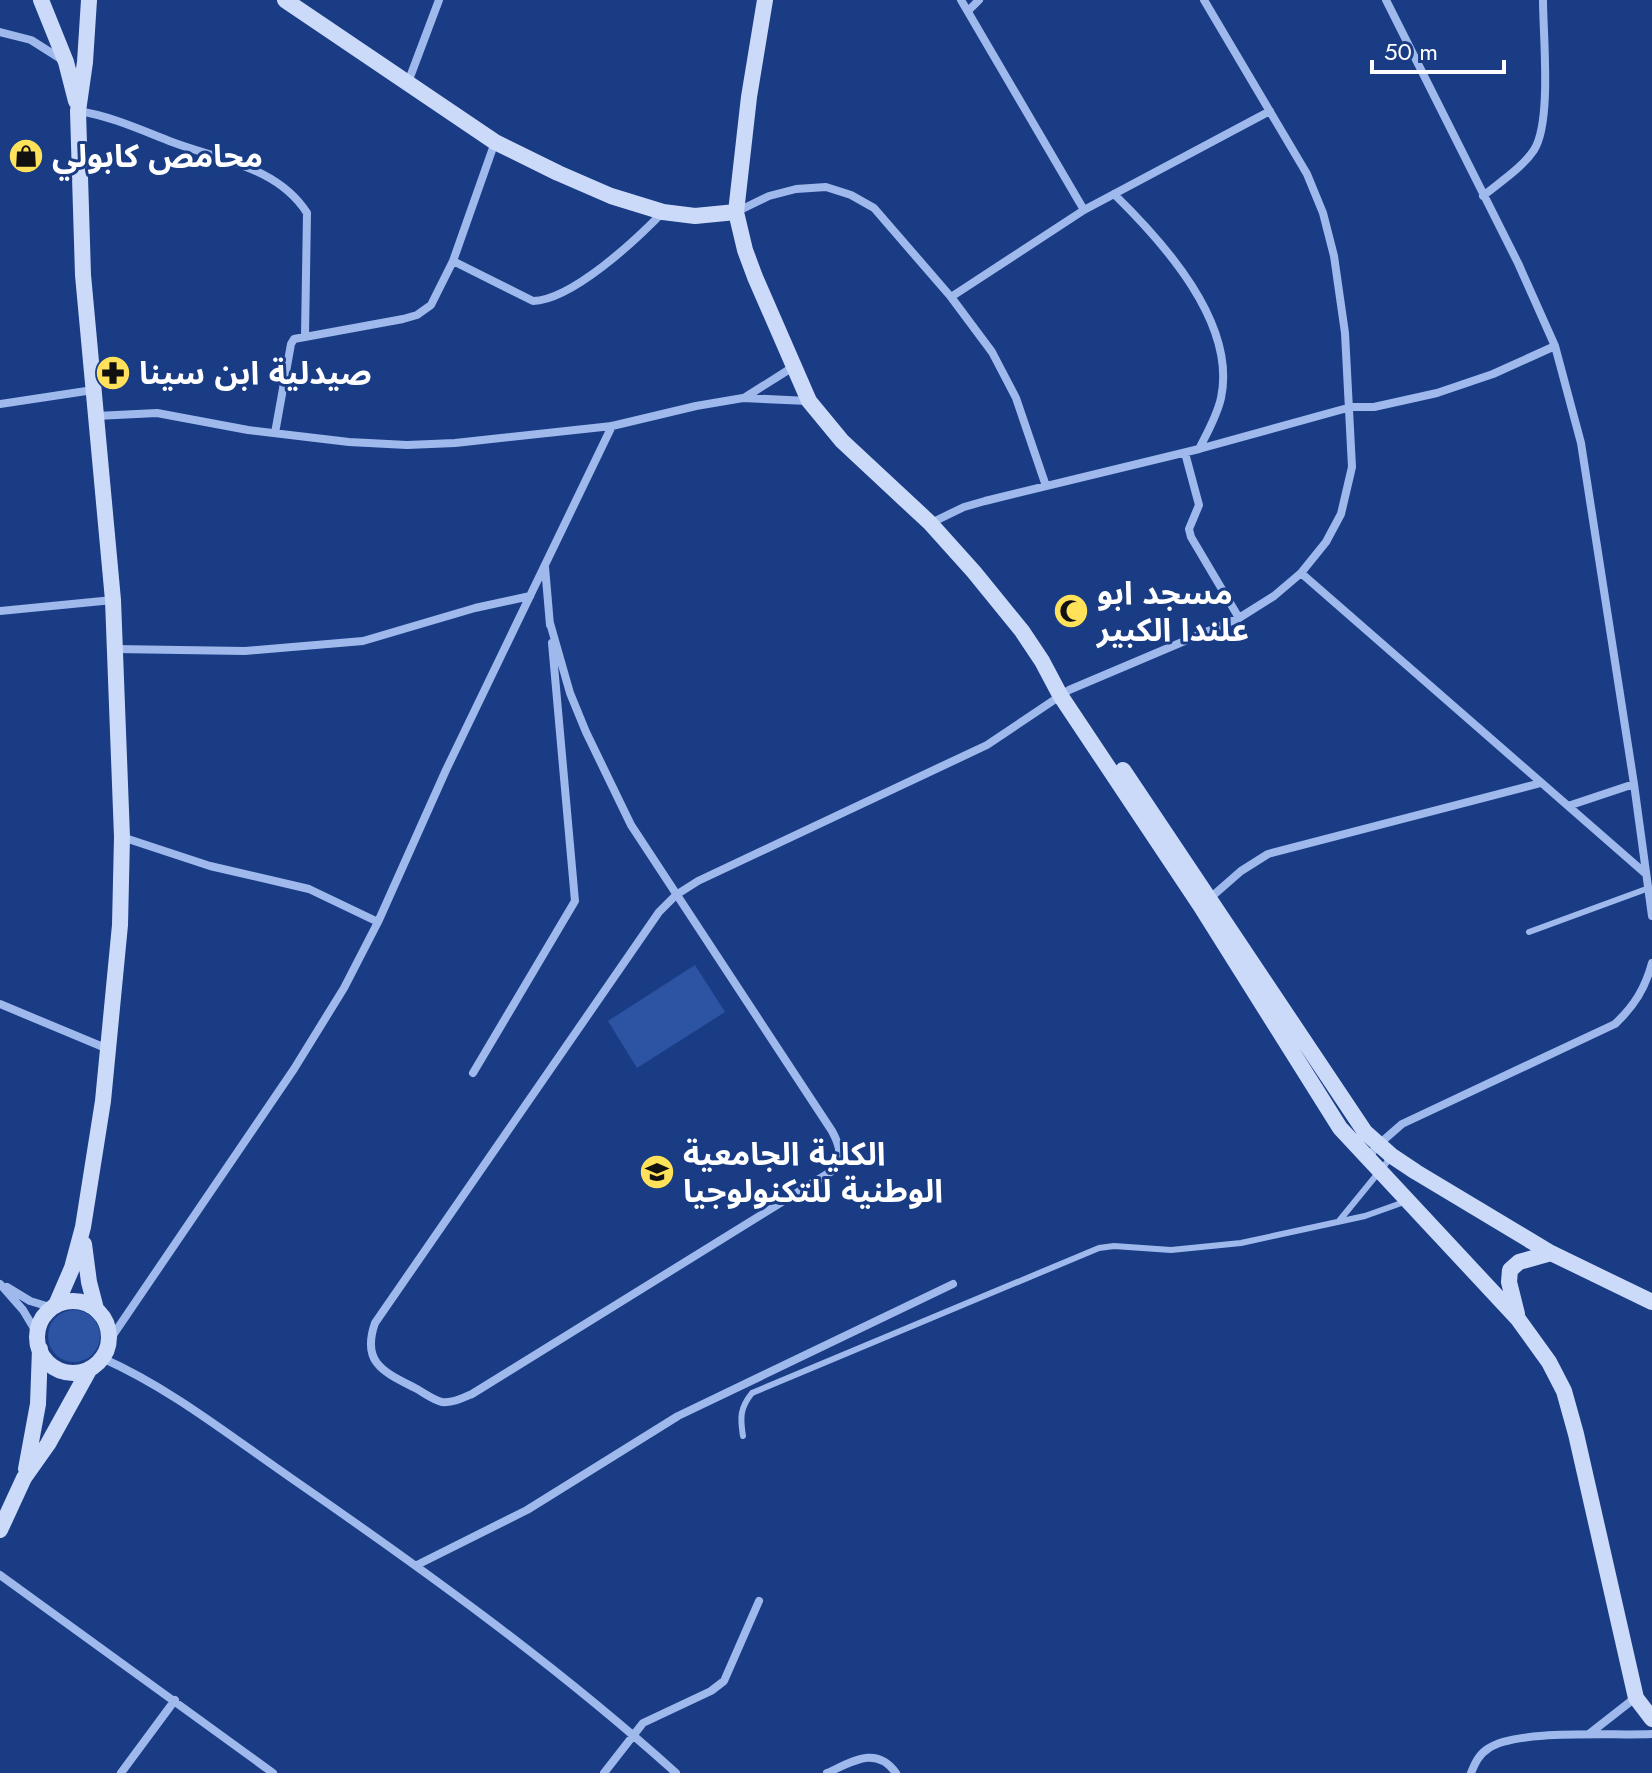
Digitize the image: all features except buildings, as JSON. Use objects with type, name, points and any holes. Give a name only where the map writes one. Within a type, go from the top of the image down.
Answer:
[{"type":"street","points":[[41,0],[66,62],[78,111]]},
{"type":"street","points":[[24,1478],[38,1404],[41,1321],[55,1307],[72,1268],[83,1227],[108,1050],[120,925],[122,837],[113,600],[83,275],[78,111],[89,0]]},
{"type":"street","points":[[407,85],[439,0]]},
{"type":"street","points":[[765,0],[749,97],[736,212],[745,250],[809,401],[842,441],[930,523],[1022,631],[1209,899],[1354,1118],[1378,1145],[1551,1253],[1652,1302]]},
{"type":"street","points":[[961,0],[1084,210]]},
{"type":"street","points":[[968,11],[979,0]]},
{"type":"street","points":[[550,623],[570,693],[607,779],[631,825],[676,895],[832,1131],[840,1146],[840,1160],[832,1171],[472,1394],[457,1401],[441,1402],[381,1370],[372,1347],[371,1334],[375,1323],[659,912],[676,895],[698,881],[987,745],[1065,693],[1239,618],[1274,596],[1301,573],[1326,542],[1341,514],[1352,467],[1345,333],[1334,256],[1323,213],[1307,174],[1204,0]]},
{"type":"street","points":[[1386,0],[1518,263],[1555,346],[1581,443],[1652,916]]},
{"type":"street","points":[[1483,196],[1523,163],[1539,142],[1544,118],[1543,0]]},
{"type":"street","points":[[289,2],[495,142],[611,196],[663,212],[695,216],[736,212],[769,196],[796,189],[826,187],[851,195],[874,208],[951,297],[992,352],[1030,432],[1046,486]]},
{"type":"street","points":[[0,32],[31,40],[66,62]]},
{"type":"street","points":[[78,111],[117,121],[255,171],[288,190],[307,213],[305,336]]},
{"type":"street","points":[[951,297],[1084,210],[1270,111]]},
{"type":"street","points":[[275,433],[294,339],[417,315],[431,305],[453,261],[495,142]]},
{"type":"street","points":[[1114,194],[1149,228],[1179,266],[1203,307],[1217,340],[1223,372],[1221,399],[1199,449]]},
{"type":"street","points":[[453,261],[533,301],[548,301],[605,264],[643,234],[663,212]]},
{"type":"street","points":[[930,523],[964,507],[1185,453],[1351,407],[1374,407],[1437,393],[1493,374],[1555,346]]},
{"type":"street","points":[[743,398],[794,367]]},
{"type":"street","points":[[0,404],[93,390]]},
{"type":"street","points":[[96,416],[157,413],[275,433],[407,445],[455,443],[612,426],[743,398],[809,401]]},
{"type":"street","points":[[0,1530],[24,1478],[48,1444],[89,1370],[102,1358],[109,1341],[294,1069],[344,988],[612,426]]},
{"type":"street","points":[[1185,453],[1199,505],[1189,529],[1191,537],[1239,618]]},
{"type":"street","points":[[473,1073],[575,901],[545,566]]},
{"type":"street","points":[[1301,573],[1647,874]]},
{"type":"street","points":[[115,649],[245,651],[375,639],[445,616],[530,596]]},
{"type":"street","points":[[0,611],[113,600]]},
{"type":"street","points":[[1065,693],[1325,1107],[1372,1165],[1518,1319],[1549,1362],[1564,1391],[1597,1520],[1636,1698],[1652,1719]]},
{"type":"street","points":[[1209,899],[1241,871],[1268,854],[1541,783]]},
{"type":"street","points":[[1568,806],[1634,784]]},
{"type":"street","points":[[122,837],[210,866],[309,889],[378,922]]},
{"type":"street","points":[[1372,1165],[1378,1145],[1402,1124],[1615,1024],[1633,1007],[1646,985],[1652,963]]},
{"type":"street","points":[[0,1004],[108,1050]]},
{"type":"street","points":[[83,1227],[85,1262],[96,1309],[108,1329],[109,1341]]},
{"type":"street","points":[[1518,1319],[1509,1282],[1510,1270],[1519,1262],[1551,1253]]},
{"type":"street","points":[[0,1284],[30,1301],[55,1307],[77,1301],[96,1309]]},
{"type":"street","points":[[0,1284],[23,1310],[47,1362],[59,1370],[74,1373],[89,1370]]},
{"type":"street","points":[[417,1565],[527,1510],[678,1416],[953,1284]]},
{"type":"street","points":[[102,1358],[145,1380],[199,1415],[417,1565],[634,1735],[676,1773]]},
{"type":"street","points":[[0,1575],[273,1773]]},
{"type":"street","points":[[604,1773],[643,1723],[711,1691],[724,1681],[759,1601]]},
{"type":"street","points":[[1589,1734],[1636,1698]]},
{"type":"street","points":[[121,1773],[175,1700]]},
{"type":"street","points":[[1471,1773],[1479,1756],[1499,1742],[1589,1734],[1652,1734]]},
{"type":"street","points":[[827,1773],[863,1757],[873,1756],[883,1760],[896,1773]]},
{"type":"lane","points":[[1529,932],[1649,888]]},
{"type":"lane","points":[[1339,1221],[1372,1165],[1392,1156]]},
{"type":"lane","points":[[743,1436],[740,1415],[752,1393],[1099,1248],[1114,1246],[1171,1250],[1241,1243],[1365,1216],[1407,1201]]},
{"type":"shaded area","points":[[695,965],[725,1012],[637,1068],[608,1021]]},
{"type":"shaded area","points":[[74,1310],[92,1318],[100,1336],[92,1354],[74,1362],[56,1354],[48,1336],[56,1318]]},
{"type":"place","name":"محامص كابولي","points":[[26,156]]},
{"type":"place","name":"صيدلية ابن سينا","points":[[113,373]]},
{"type":"place","name":"مسجد ابو علندا الكبير","points":[[1071,611]]},
{"type":"place","name":"الكلية الجامعية الوطنية للتكنولوجيا","points":[[657,1172]]}]
